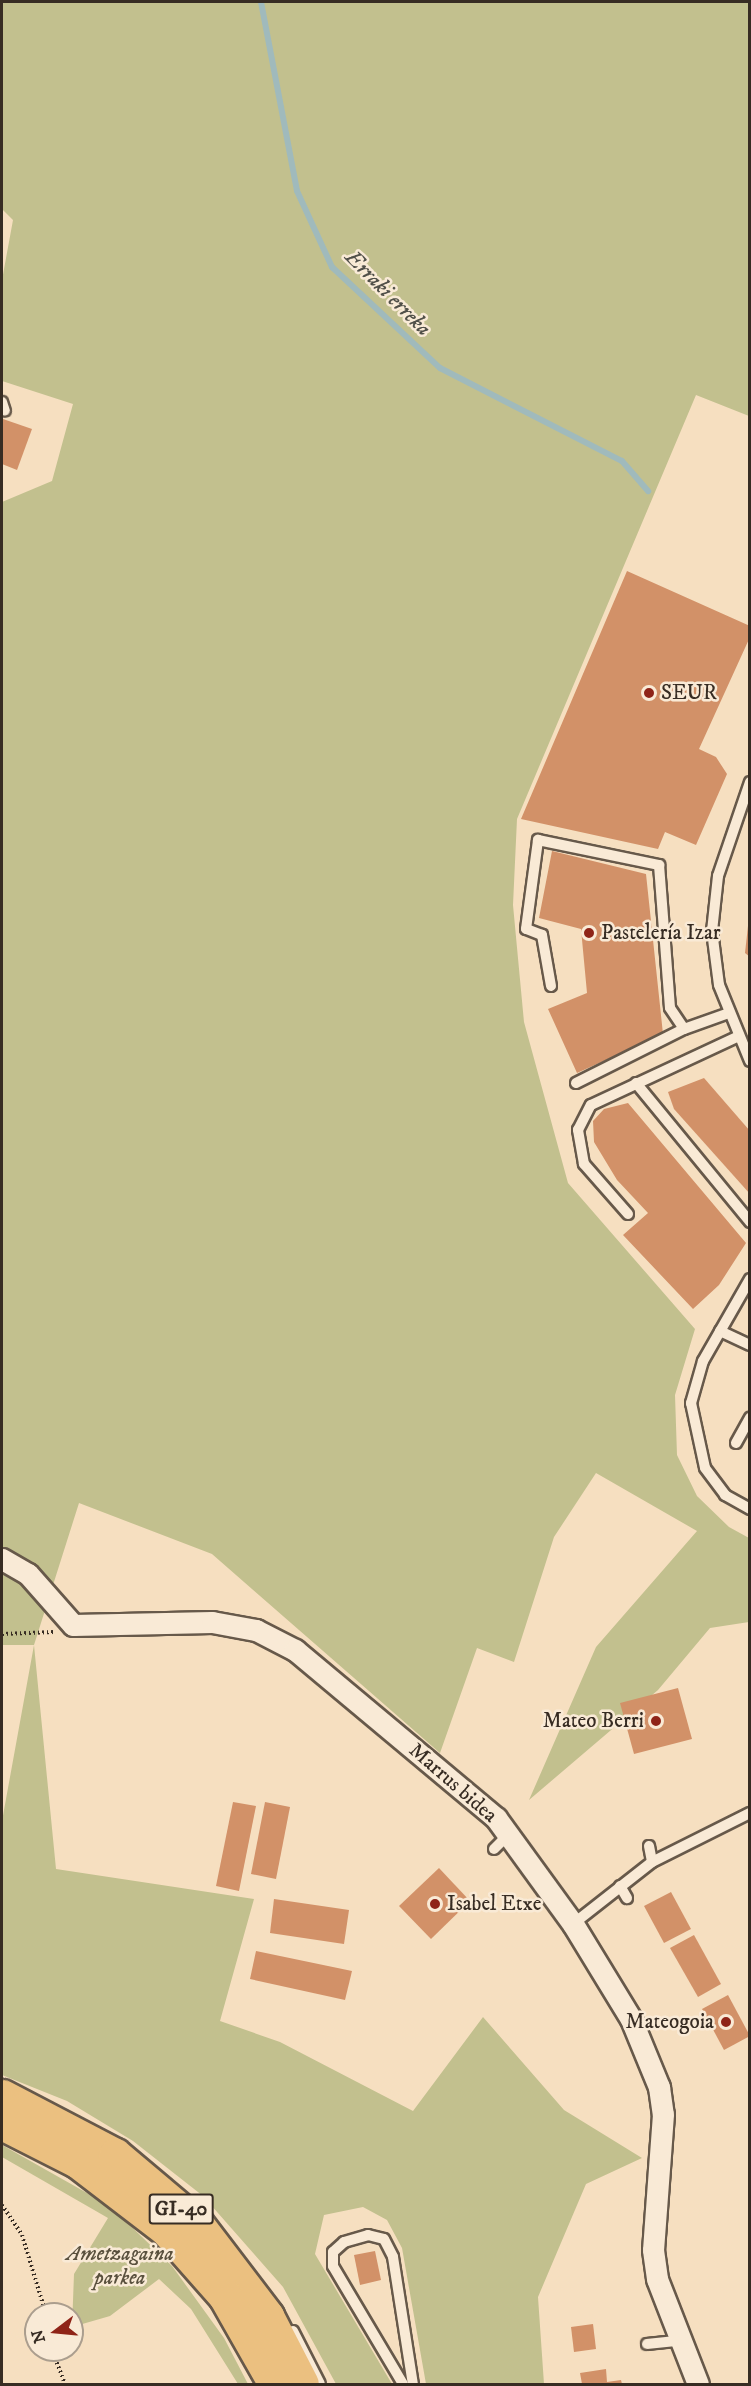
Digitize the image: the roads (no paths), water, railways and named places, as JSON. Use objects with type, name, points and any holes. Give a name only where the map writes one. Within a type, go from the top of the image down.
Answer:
[{"type":"main road","name":"GI-40","points":[[2,2096],[74,2129],[115,2155],[197,2224],[267,2316],[302,2385]]},
{"type":"main road","name":"GI-40","points":[[2,2123],[77,2161],[166,2229],[225,2296],[274,2385]]},
{"type":"street","name":"Marrus bidea","points":[[2,1559],[28,1574],[73,1625],[212,1622],[256,1630],[295,1650],[472,1796],[501,1842],[573,1924],[631,2019],[659,2087],[663,2114],[653,2250],[657,2280],[678,2341],[698,2385]]},
{"type":"lane","points":[[750,782],[718,876],[712,931],[736,1037],[750,1061]]},
{"type":"lane","points":[[551,986],[542,935],[526,929],[538,840],[658,865],[670,1008],[684,1029]]},
{"type":"lane","points":[[576,1083],[684,1029],[729,1013]]},
{"type":"lane","points":[[628,1214],[584,1164],[578,1130],[591,1105],[736,1037]]},
{"type":"lane","points":[[636,1083],[750,1222]]},
{"type":"lane","points":[[750,1279],[703,1361],[692,1403],[694,1435],[705,1468],[725,1496],[750,1509]]},
{"type":"lane","points":[[720,1331],[750,1345]]},
{"type":"lane","points":[[736,1443],[750,1418]]},
{"type":"lane","points":[[573,1924],[652,1862],[750,1813]]},
{"type":"lane","points":[[649,1846],[652,1862]]},
{"type":"lane","points":[[620,1886],[627,1898]]},
{"type":"lane","points":[[197,2224],[245,2265],[282,2314],[320,2385]]},
{"type":"lane","points":[[403,2385],[333,2266],[333,2252],[344,2242],[368,2235],[384,2239],[393,2257],[413,2385]]},
{"type":"lane","points":[[647,2344],[678,2341]]},
{"type":"waterway","name":"Erraki erreka","points":[[261,2],[297,191],[332,267],[440,368],[622,461],[648,491]]},
{"type":"place","name":"SEUR","points":[[649,693]]},
{"type":"place","name":"Pastelería Izar","points":[[589,933]]},
{"type":"place","name":"Mateo Berri","points":[[656,1721]]},
{"type":"place","name":"Isabel Etxe","points":[[435,1904]]},
{"type":"place","name":"Mateogoia","points":[[726,2022]]},
{"type":"park label","name":"Ametzagaina parkea","points":[[120,2266]]}]
